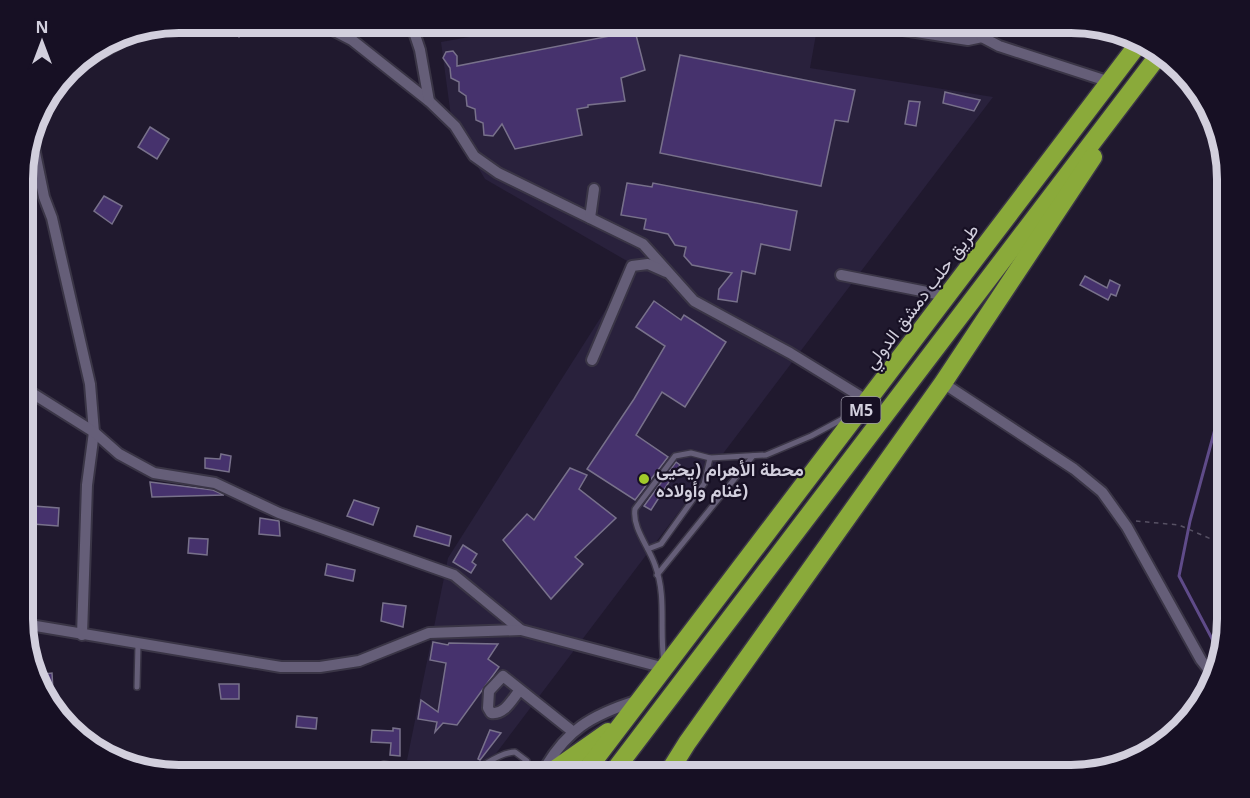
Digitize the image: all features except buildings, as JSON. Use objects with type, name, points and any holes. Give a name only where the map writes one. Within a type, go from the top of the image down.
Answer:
[{"type":"highway","name":"طريق حلب دمشق الدولي","points":[[591,765],[1135,48]]},
{"type":"highway","name":"M5","points":[[619,765],[1155,60]]},
{"type":"highway","points":[[673,765],[944,383],[1075,187],[1146,71]]},
{"type":"highway","points":[[561,765],[627,719]]},
{"type":"street","points":[[339,33],[352,40],[429,101],[455,126],[474,156],[498,173],[643,244],[694,301],[790,353],[865,405]]},
{"type":"street","points":[[415,33],[420,50],[429,101]]},
{"type":"street","points":[[925,33],[968,40],[982,38],[999,46],[1110,82]]},
{"type":"street","points":[[980,33],[982,38]]},
{"type":"street","points":[[35,154],[90,384],[94,432],[87,485],[82,635]]},
{"type":"street","points":[[590,218],[594,189]]},
{"type":"street","points":[[592,360],[632,266],[648,264],[669,273]]},
{"type":"street","points":[[841,275],[947,296]]},
{"type":"street","points":[[944,383],[1074,469],[1102,492],[1158,579],[1208,669]]},
{"type":"street","points":[[33,394],[94,432],[119,454],[154,473],[215,483],[279,513],[454,575],[521,630]]},
{"type":"street","points":[[33,626],[280,667],[320,667],[359,661],[429,633],[521,630],[665,668]]},
{"type":"street","points":[[520,690],[572,731]]},
{"type":"street","points":[[548,765],[572,731],[594,715],[642,699]]},
{"type":"lane","points":[[665,668],[662,646],[663,601],[648,549],[636,524],[635,509],[675,456],[691,453],[710,458],[766,455],[790,446],[865,405]]},
{"type":"lane","points":[[657,575],[753,456]]},
{"type":"lane","points":[[648,549],[661,544],[704,484],[710,458]]},
{"type":"lane","points":[[137,687],[138,644]]},
{"type":"lane","points":[[487,765],[506,753],[515,752],[528,765]]},
{"type":"lane","points":[[384,764],[389,765]]},
{"type":"path","points":[[1122,520],[1179,525],[1217,542]]},
{"type":"shaded area","points":[[491,33],[816,33],[810,68],[993,97],[488,764],[407,760],[448,558],[634,265],[485,179],[452,124],[441,42]]},
{"type":"waterway","points":[[1215,644],[1179,576],[1190,521],[1217,422]]},
{"type":"place","name":"محطة الأهرام (يحيى غنام وأولاده)","points":[[644,479]]}]
